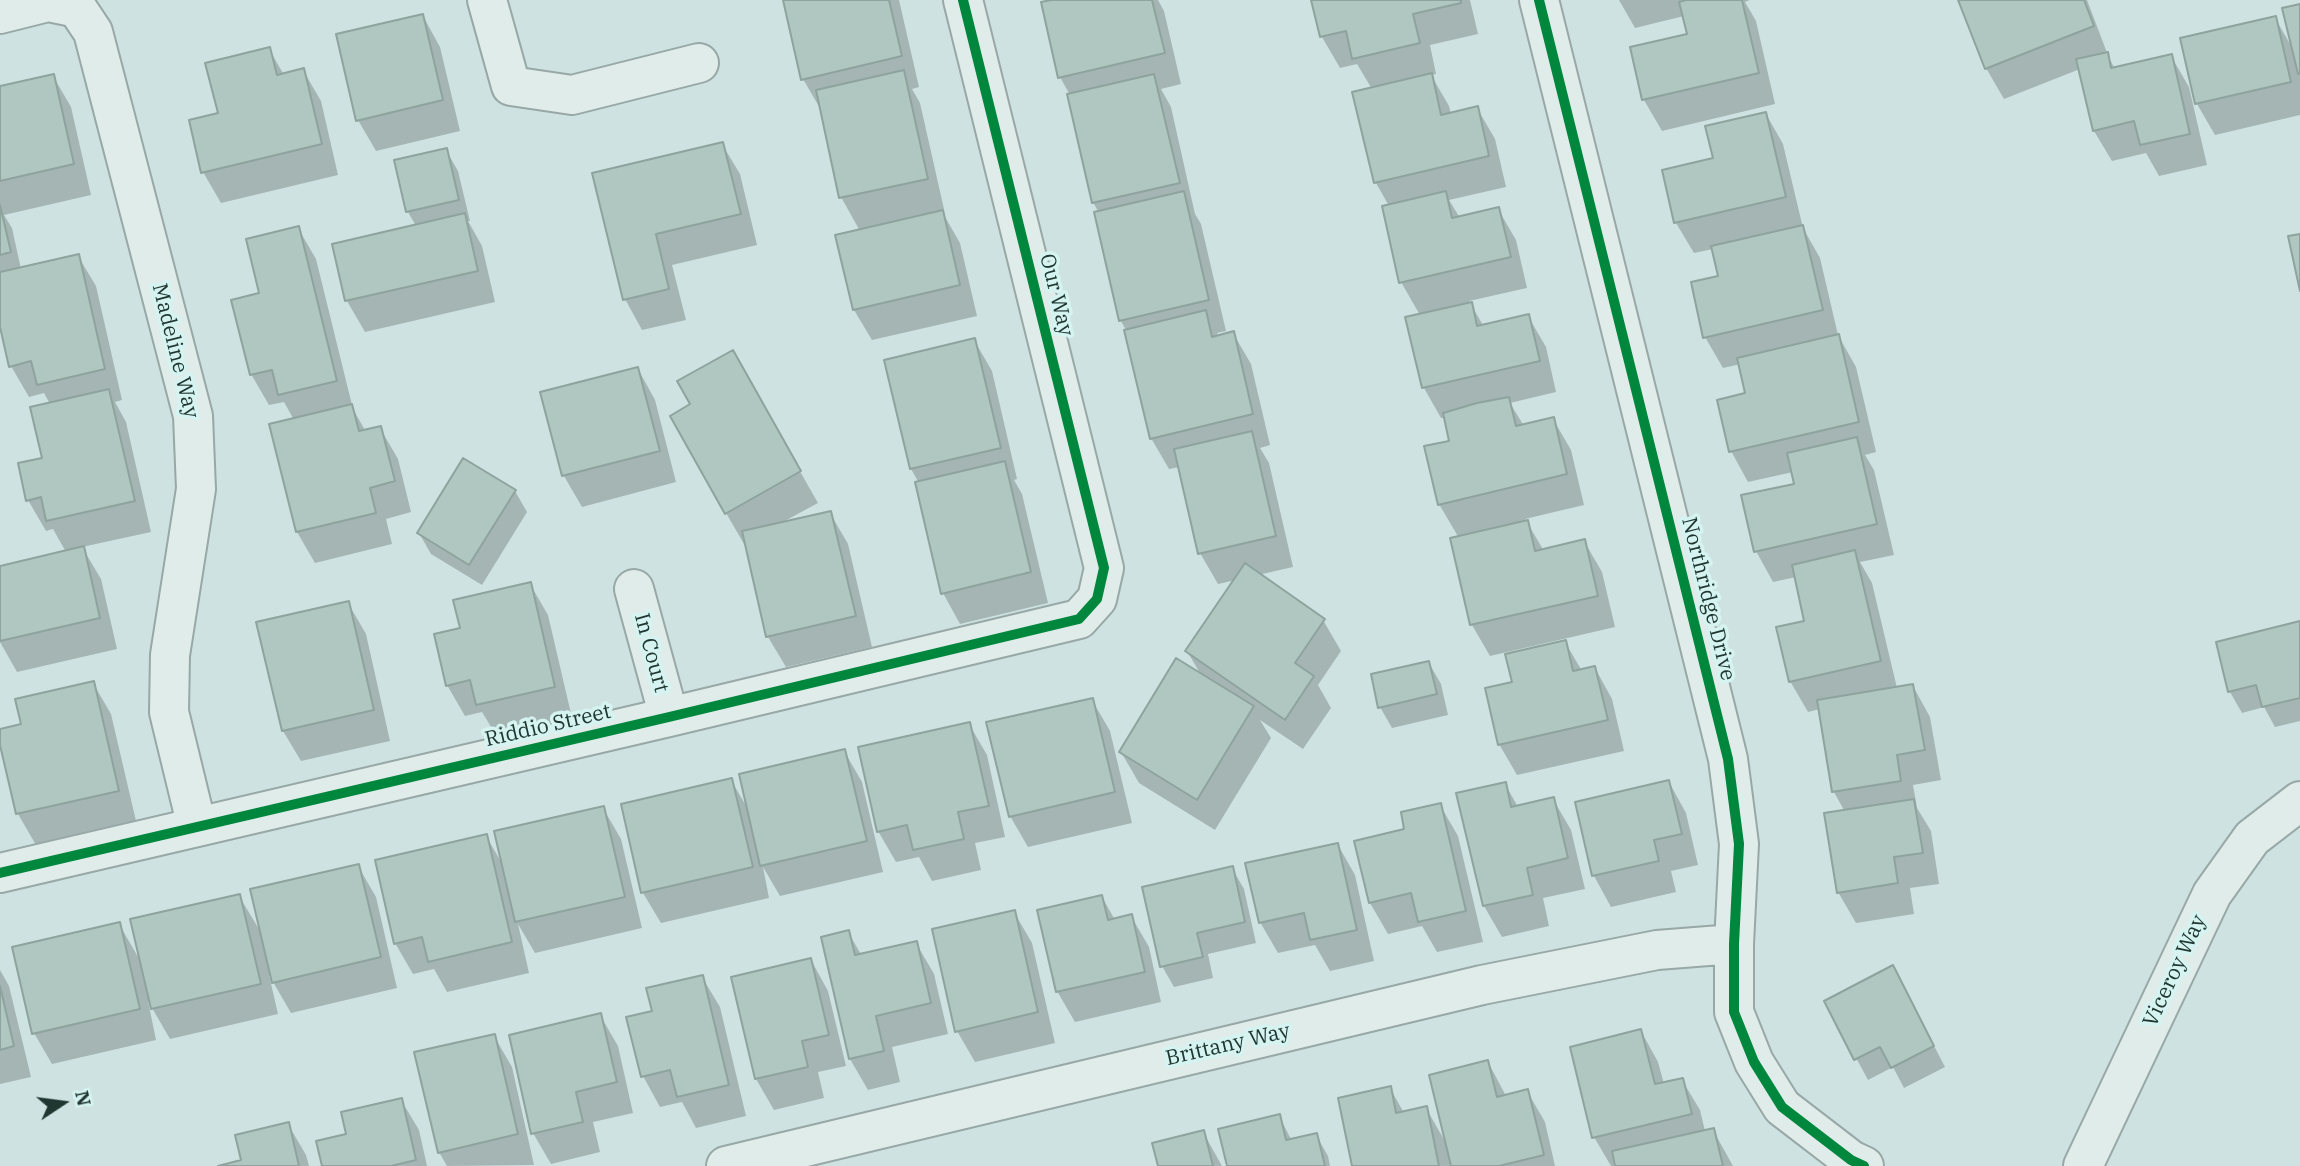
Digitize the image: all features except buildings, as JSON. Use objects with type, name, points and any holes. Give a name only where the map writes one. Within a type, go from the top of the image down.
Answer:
[{"type":"street","points":[[487,0],[511,86],[572,95],[699,63]]},
{"type":"street","name":"Our Way","points":[[963,0],[1104,568],[1097,599]]},
{"type":"street","name":"Northridge Drive","points":[[1539,0],[1728,759],[1739,844],[1734,1012],[1754,1062],[1782,1107],[1854,1164]]},
{"type":"street","name":"Madeline Way","points":[[0,14],[48,2],[77,8],[93,32],[192,416],[196,489],[170,655],[169,712],[197,827]]},
{"type":"street","name":"In Court","points":[[634,589],[669,717]]},
{"type":"street","name":"Riddio Street","points":[[0,873],[1079,619],[1097,599]]},
{"type":"street","name":"Viceroy Way","points":[[2083,1166],[2212,894],[2252,838],[2300,801]]},
{"type":"street","name":"Brittany Way","points":[[726,1166],[1482,985],[1657,950],[1734,944]]},
{"type":"cycle path","points":[[0,873],[1079,619],[1097,599],[1104,568],[963,0]]},
{"type":"cycle path","points":[[1539,0],[1728,759],[1739,844],[1734,1012],[1754,1062],[1782,1107],[1851,1160],[1864,1166]]}]
